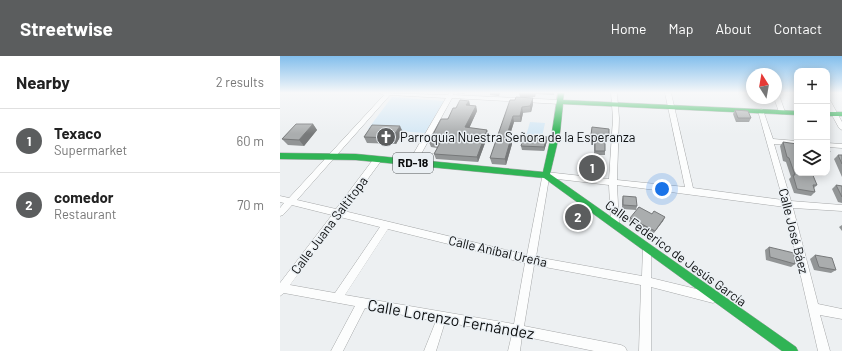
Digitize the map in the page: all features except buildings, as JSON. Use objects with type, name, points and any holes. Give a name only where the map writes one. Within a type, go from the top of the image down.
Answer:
[{"type":"main road","points":[[546,175],[556,132],[559,107]]},
{"type":"main road","points":[[685,107],[794,113]]},
{"type":"main road","name":"RD-18","points":[[280,156],[332,156],[378,159],[546,175]]},
{"type":"main road","name":"Calle Federico de Jesús García","points":[[546,175],[792,351]]},
{"type":"street","points":[[280,213],[377,107]]},
{"type":"street","points":[[412,162],[443,107]]},
{"type":"street","points":[[615,107],[613,181],[615,224]]},
{"type":"street","points":[[671,107],[690,191]]},
{"type":"street","points":[[780,107],[782,112]]},
{"type":"street","name":"Calle José Báez","points":[[761,111],[788,204],[824,351]]},
{"type":"street","points":[[835,114],[842,128]]},
{"type":"street","points":[[770,141],[794,143]]},
{"type":"street","points":[[830,145],[842,146]]},
{"type":"street","name":"Calle Juana Saltitopa","points":[[280,289],[378,159]]},
{"type":"street","points":[[514,351],[546,175],[613,181],[788,204],[842,208]]},
{"type":"street","name":"Calle Aníbal Ureña","points":[[280,199],[531,260],[645,281],[718,299]]},
{"type":"street","points":[[338,297],[386,225]]},
{"type":"street","points":[[645,351],[645,281],[647,248]]},
{"type":"street","name":"Calle Lorenzo Fernández","points":[[280,289],[338,297],[362,303],[518,330],[621,351]]},
{"type":"street","points":[[337,351],[362,303]]},
{"type":"street","points":[[813,308],[842,314]]},
{"type":"street","points":[[430,351],[442,317]]},
{"type":"shaded area","points":[[385,107],[441,107],[425,133],[368,129]]},
{"type":"shaded area","points":[[530,122],[545,123],[542,137],[526,136]]},
{"type":"traffic: fast","points":[[280,156],[356,157],[546,175],[556,132],[559,107]]},
{"type":"traffic: fast","points":[[663,107],[794,113]]},
{"type":"traffic: fast","points":[[830,114],[842,114]]},
{"type":"traffic: fast","points":[[546,175],[792,351]]},
{"type":"place","name":"Parroquia Nuestra Señora de la Esperanza","points":[[386,137]]},
{"type":"place","name":"Texaco","points":[[592,168]]},
{"type":"place","name":"comedor","points":[[578,217]]}]
